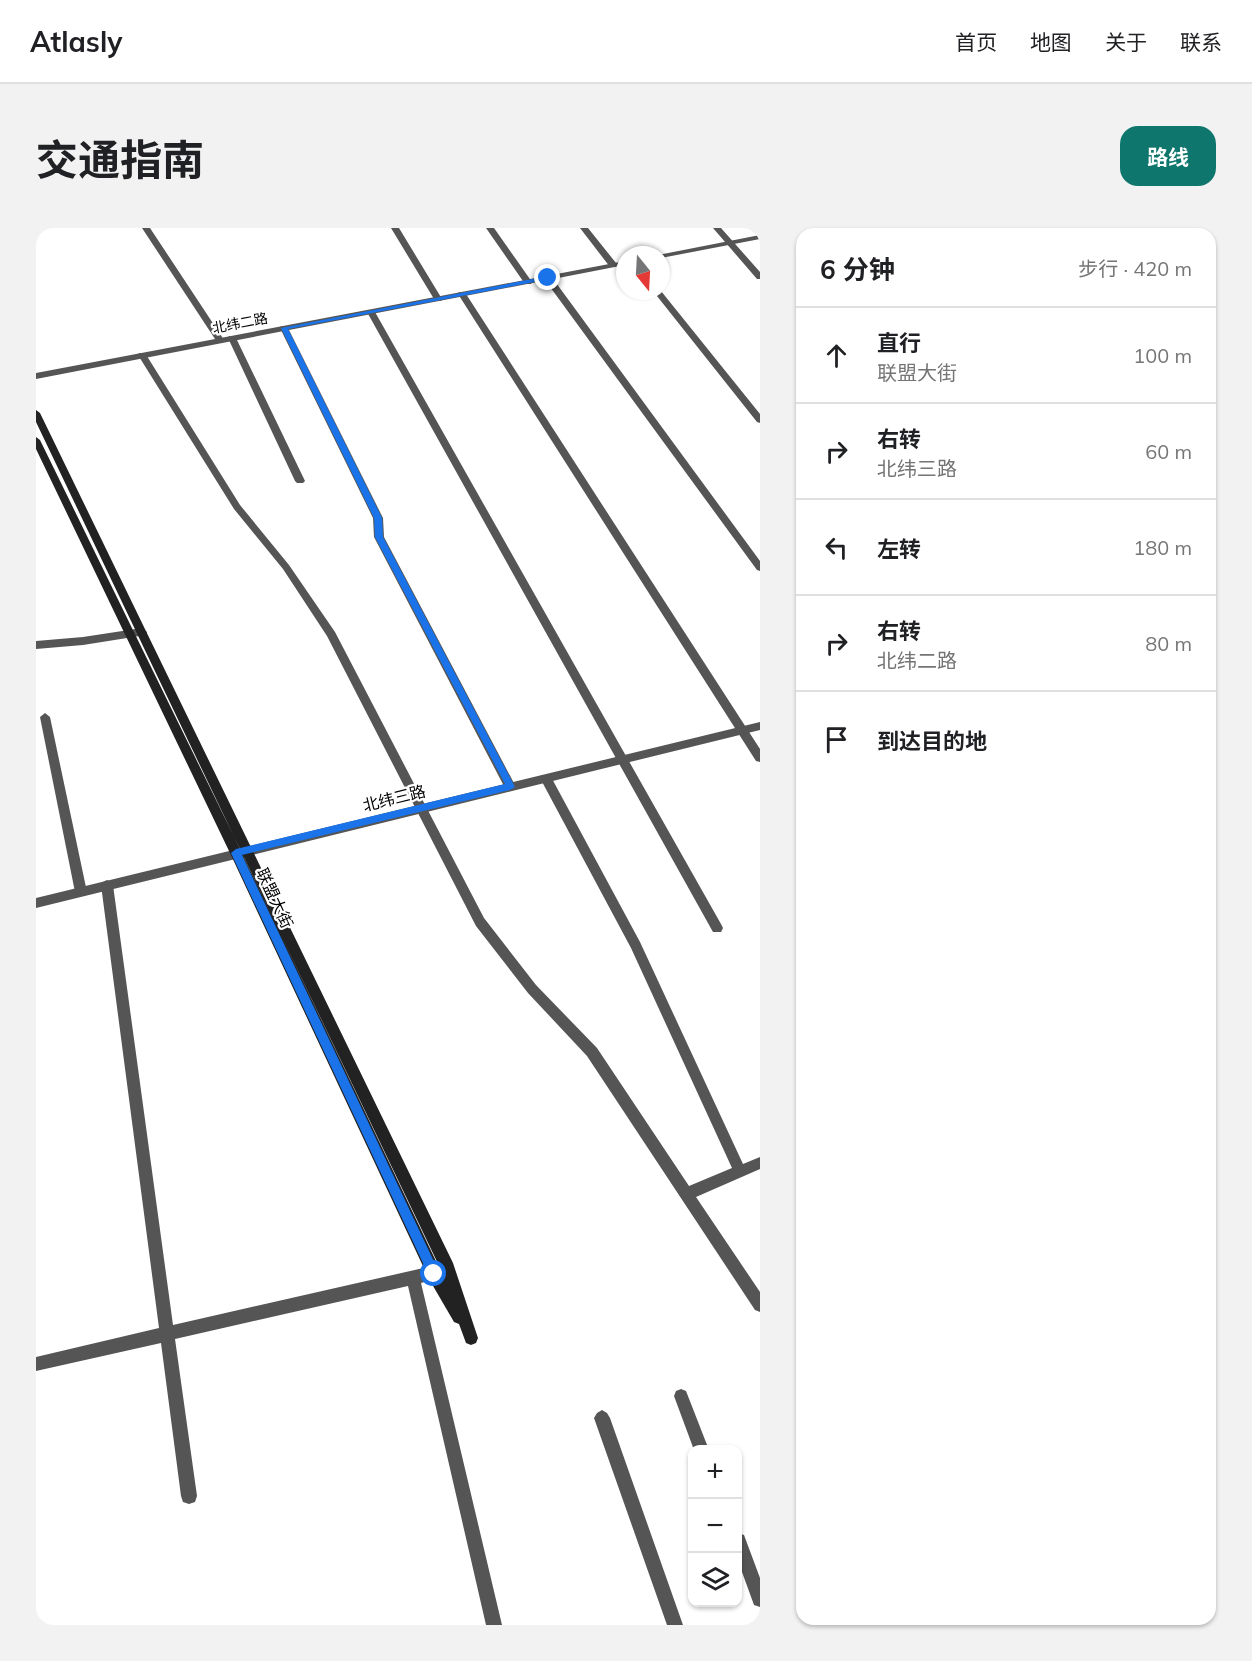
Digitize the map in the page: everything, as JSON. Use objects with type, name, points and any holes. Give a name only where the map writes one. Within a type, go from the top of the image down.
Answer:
[{"type":"main road","points":[[36,413],[136,633]]},
{"type":"main road","name":"联盟大街","points":[[36,440],[136,633],[471,1338]]},
{"type":"street","points":[[146,228],[219,340]]},
{"type":"street","points":[[395,228],[438,299]]},
{"type":"street","points":[[490,228],[528,282]]},
{"type":"street","points":[[584,228],[613,265]]},
{"type":"street","points":[[717,228],[760,277]]},
{"type":"street","points":[[670,254],[760,237]]},
{"type":"street","name":"北纬二路","points":[[36,375],[616,264]]},
{"type":"street","points":[[548,278],[760,568]]},
{"type":"street","points":[[462,294],[760,758]]},
{"type":"street","points":[[664,300],[760,420]]},
{"type":"street","points":[[371,312],[717,928]]},
{"type":"street","points":[[284,328],[378,518],[379,537],[510,787]]},
{"type":"street","points":[[232,338],[300,481]]},
{"type":"street","points":[[142,355],[237,507],[286,567],[331,635],[480,922],[532,989],[592,1052],[760,1305]]},
{"type":"street","points":[[36,645],[136,633]]},
{"type":"street","points":[[45,717],[81,892]]},
{"type":"street","name":"北纬三路","points":[[36,903],[760,726]]},
{"type":"street","points":[[546,778],[636,946],[740,1171]]},
{"type":"street","points":[[107,885],[189,1496]]},
{"type":"street","points":[[687,1194],[760,1163]]},
{"type":"street","points":[[36,1364],[441,1271]]},
{"type":"street","points":[[413,1278],[494,1625]]},
{"type":"street","points":[[681,1396],[700,1445]]},
{"type":"street","points":[[603,1418],[675,1625]]},
{"type":"street","points":[[742,1552],[760,1599]]},
{"type":"route","points":[[434,1274],[236,853],[510,787],[379,537],[378,518],[284,328],[548,278]]}]
